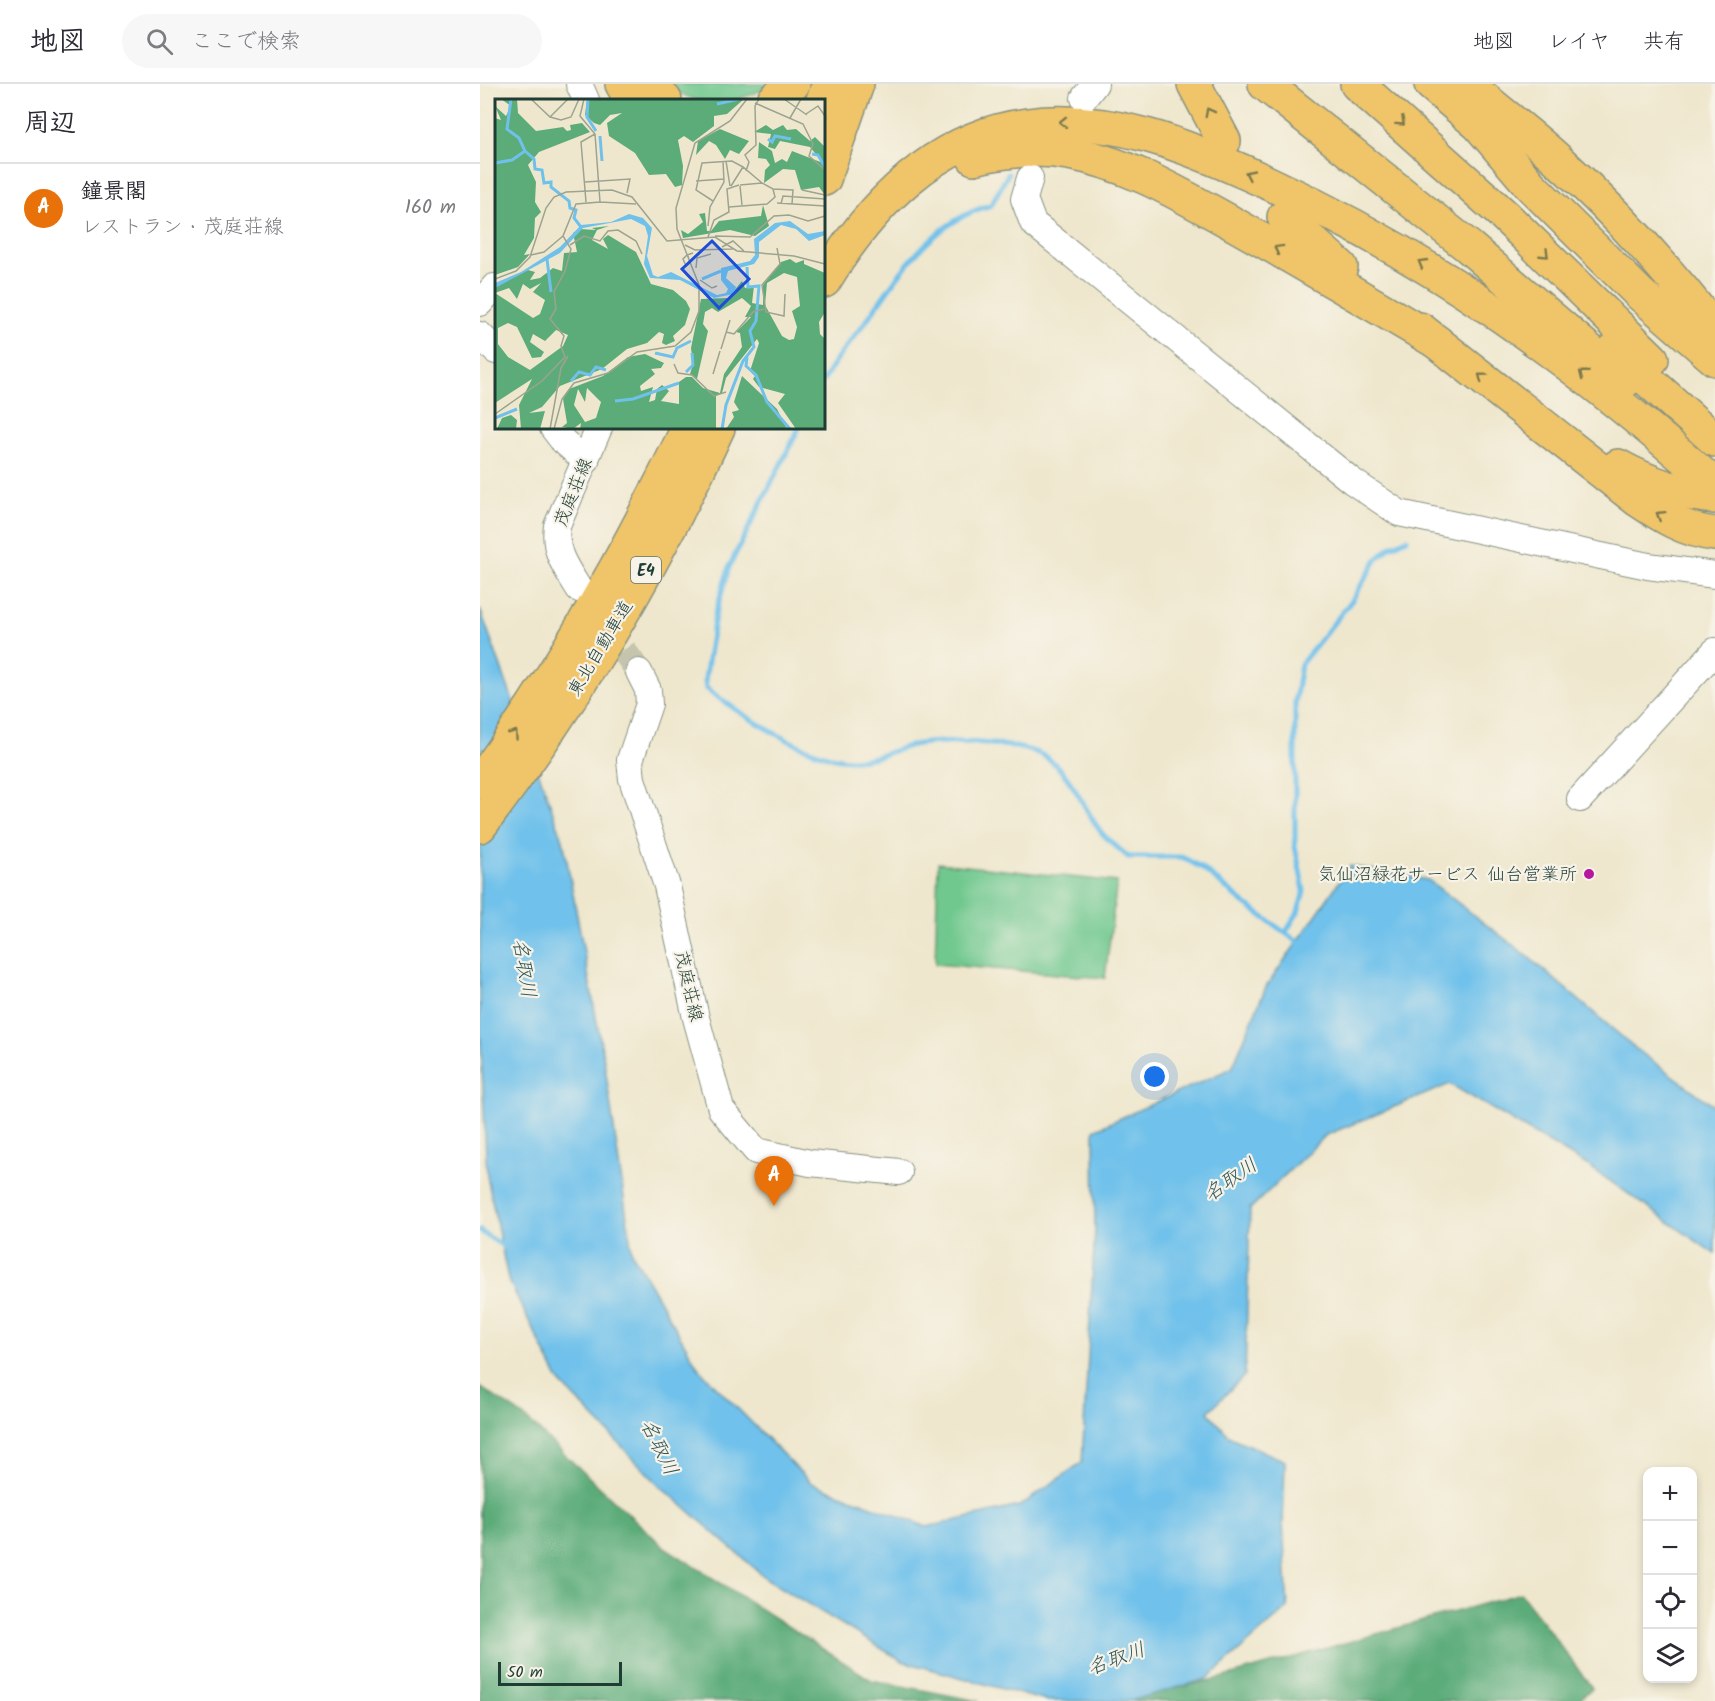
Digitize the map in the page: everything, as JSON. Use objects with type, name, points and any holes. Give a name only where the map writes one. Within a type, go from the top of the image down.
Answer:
[{"type":"highway","points":[[622,84],[630,99]]},
{"type":"highway","points":[[648,84],[664,99]]},
{"type":"highway","points":[[775,99],[793,84]]},
{"type":"highway","points":[[824,99],[829,84]]},
{"type":"highway","points":[[825,176],[857,84]]},
{"type":"highway","points":[[1194,84],[1224,141]]},
{"type":"highway","points":[[1265,84],[1395,186],[1557,320],[1710,463]]},
{"type":"highway","points":[[1290,84],[1479,234],[1710,463]]},
{"type":"highway","points":[[1357,84],[1512,223],[1715,423]]},
{"type":"highway","points":[[1431,84],[1464,91],[1501,115],[1559,160],[1666,268],[1715,359]]},
{"type":"highway","points":[[1464,91],[1506,135],[1557,176],[1657,277],[1715,345]]},
{"type":"highway","points":[[1464,91],[1493,139],[1531,186],[1640,294],[1695,319],[1715,345]]},
{"type":"highway","points":[[825,279],[853,237],[879,204],[899,185],[944,153],[997,132],[1025,125],[1089,122],[1127,130],[1239,170],[1358,227],[1425,265],[1492,308],[1563,358],[1630,411],[1710,463]]},
{"type":"highway","points":[[1506,135],[1559,160]]},
{"type":"highway","points":[[1506,135],[1531,186]]},
{"type":"highway","points":[[825,289],[843,262],[885,213],[929,178],[973,158],[996,153],[1045,150],[1099,160],[1157,183],[1321,273],[1437,342]]},
{"type":"highway","points":[[1284,217],[1326,255],[1638,500],[1667,520],[1687,528],[1715,534]]},
{"type":"highway","points":[[1527,411],[1636,476],[1679,492],[1715,497]]},
{"type":"highway","points":[[582,626],[640,504],[671,429]]},
{"type":"highway","name":"東北自動車道","points":[[480,826],[494,786],[552,677],[644,516],[688,429]]},
{"type":"highway","name":"東北自動車道","points":[[494,786],[566,712],[650,562],[717,429]]},
{"type":"highway","points":[[566,712],[635,608],[737,429]]},
{"type":"street","points":[[579,84],[586,99]]},
{"type":"street","points":[[1030,178],[1024,199],[1033,223],[1352,481],[1399,513],[1648,566],[1715,575]]},
{"type":"street","points":[[480,335],[495,350]]},
{"type":"street","points":[[554,429],[563,441],[586,461]]},
{"type":"street","name":"茂庭荘線","points":[[579,589],[563,564],[555,538],[557,526],[599,429]]},
{"type":"street","points":[[1580,799],[1715,651]]},
{"type":"street","name":"茂庭荘線","points":[[639,672],[648,690],[649,704],[630,760],[632,779],[667,886],[696,1018],[721,1109],[756,1151],[810,1163],[899,1172]]},
{"type":"green space","points":[[668,84],[771,84],[736,99],[696,99],[679,93]]},
{"type":"green space","points":[[938,863],[1117,882],[1105,978],[935,964]]},
{"type":"green space","points":[[480,1387],[522,1415],[663,1546],[871,1680],[979,1701],[480,1701]]},
{"type":"green space","points":[[1521,1593],[1592,1688],[1578,1701],[1119,1701],[1225,1677]]},
{"type":"water","name":"名取川","points":[[480,609],[563,840],[604,1060],[632,1253],[699,1369],[811,1483],[927,1527],[1020,1506],[1082,1462],[1095,1230],[1094,1130],[1232,1068],[1266,987],[1350,866],[1428,880],[1526,955],[1635,1048],[1715,1107],[1715,1254],[1587,1165],[1450,1084],[1326,1135],[1250,1209],[1245,1375],[1208,1412],[1230,1437],[1285,1461],[1283,1524],[1288,1608],[1207,1679],[1130,1701],[1046,1701],[902,1661],[767,1579],[657,1483],[559,1381],[508,1279],[487,1176],[480,1025]]},
{"type":"waterway","points":[[825,378],[837,358],[918,252],[950,224],[969,213],[991,205],[1008,174]]},
{"type":"waterway","points":[[798,429],[729,567],[715,615],[705,680],[706,688],[755,722],[795,744],[834,758],[867,759],[913,745],[941,742],[980,743],[1033,751],[1044,756],[1062,771],[1101,832],[1128,857],[1182,857],[1202,868],[1244,903],[1302,945]]},
{"type":"waterway","points":[[1286,932],[1298,912],[1304,891],[1295,846],[1295,702],[1301,664],[1352,600],[1377,559],[1390,547],[1407,539]]},
{"type":"waterway","points":[[480,1231],[506,1248]]},
{"type":"tunnel","points":[[601,618],[639,672]]},
{"type":"place","name":"気仙沼緑花サービス 仙台営業所","points":[[1589,874]]},
{"type":"place","name":"鐘景閣","points":[[774,1206]]}]
